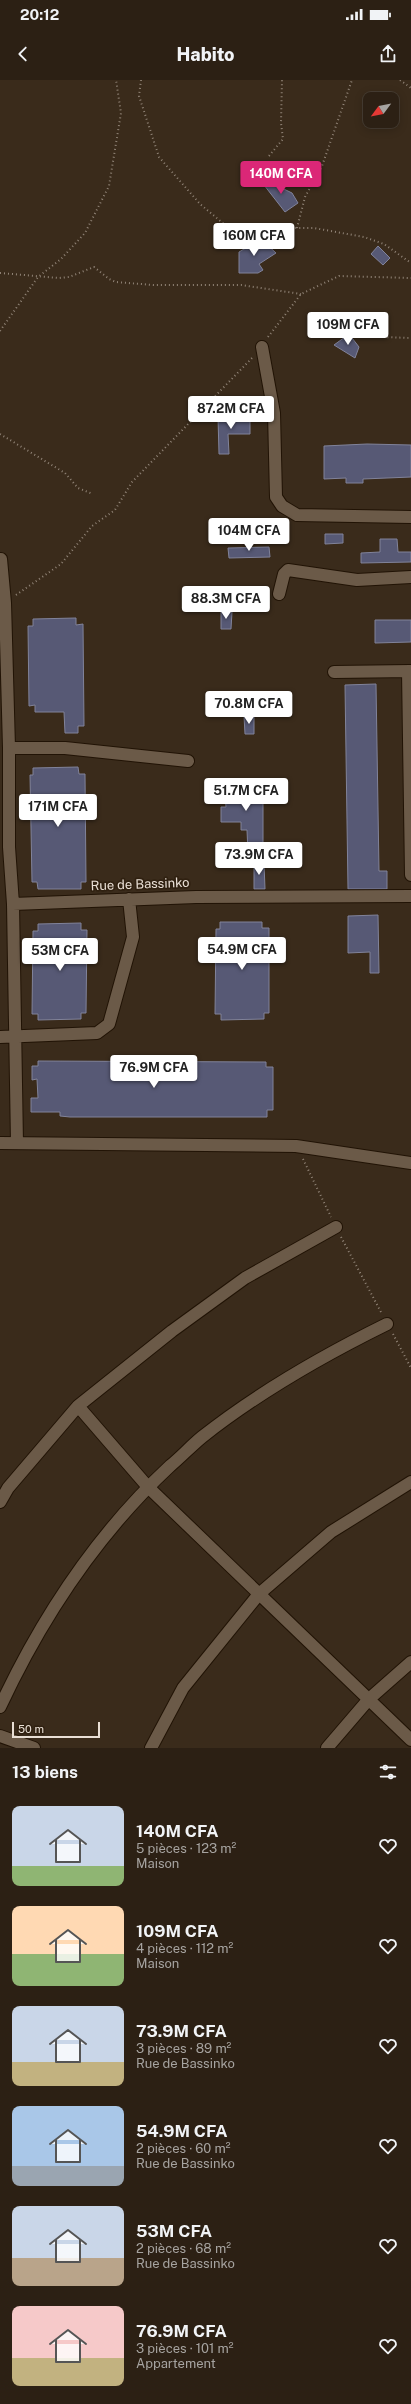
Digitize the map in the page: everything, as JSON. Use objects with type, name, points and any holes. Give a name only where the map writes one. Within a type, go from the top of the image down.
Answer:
[{"type":"street","points":[[262,348],[274,413],[276,496],[282,506],[296,515],[411,517]]},
{"type":"street","points":[[0,559],[5,603],[9,748],[4,847],[14,904],[17,1143]]},
{"type":"street","points":[[279,594],[284,574],[288,570],[356,580],[411,577]]},
{"type":"street","points":[[334,672],[410,671],[411,875]]},
{"type":"street","points":[[9,748],[65,748],[188,761]]},
{"type":"street","name":"Rue de Bassinko","points":[[14,904],[129,899],[411,896]]},
{"type":"street","points":[[0,1037],[97,1034],[109,1024],[133,937],[129,899]]},
{"type":"street","points":[[0,1143],[296,1146],[411,1163]]},
{"type":"street","points":[[0,1502],[8,1488],[78,1406],[172,1331],[245,1278],[336,1228]]},
{"type":"street","points":[[0,1707],[21,1663],[67,1585],[148,1487],[201,1438],[279,1382],[335,1350],[387,1324]]},
{"type":"street","points":[[78,1406],[148,1487],[411,1740]]},
{"type":"street","points":[[151,1748],[183,1688],[259,1594],[331,1532],[411,1482]]},
{"type":"street","points":[[328,1748],[369,1699],[411,1662]]},
{"type":"street","points":[[0,1736],[34,1748]]},
{"type":"path","points":[[0,331],[38,277],[61,259],[85,233],[109,186],[122,113],[116,80]]},
{"type":"path","points":[[141,80],[139,96],[159,157],[200,204],[231,230],[248,233],[297,228],[314,228],[371,239],[384,244],[411,263]]},
{"type":"path","points":[[269,156],[283,139],[281,123],[282,80]]},
{"type":"path","points":[[297,228],[305,197],[322,166],[352,80]]},
{"type":"path","points":[[400,80],[411,88]]},
{"type":"path","points":[[0,273],[38,277],[69,277],[94,267],[108,279],[116,282],[153,285],[241,285],[301,294]]},
{"type":"path","points":[[5,603],[43,575],[61,564],[92,526],[115,510],[132,482],[262,348],[301,294],[339,276],[411,278]]},
{"type":"path","points":[[313,314],[331,319],[341,328],[356,328],[382,337],[411,338]]},
{"type":"path","points":[[0,434],[65,472],[78,488],[93,494]]},
{"type":"path","points":[[296,1146],[336,1228],[411,1368]]},
{"type":"building","points":[[257,176],[292,193],[298,203],[285,212]]},
{"type":"building","points":[[261,239],[276,253],[259,264],[263,270],[258,273],[239,273],[239,252]]},
{"type":"building","points":[[378,246],[390,258],[383,265],[371,254]]},
{"type":"building","points":[[349,334],[359,347],[355,358],[334,345]]},
{"type":"building","points":[[250,416],[250,434],[228,434],[229,454],[219,454],[218,417]]},
{"type":"building","points":[[367,444],[411,445],[411,477],[363,479],[363,483],[346,483],[346,478],[324,479],[324,446]]},
{"type":"building","points":[[219,522],[229,522],[230,539],[220,540]]},
{"type":"building","points":[[325,534],[343,534],[343,543],[325,544]]},
{"type":"building","points":[[380,539],[397,539],[398,552],[411,552],[411,562],[361,563],[361,553],[380,552]]},
{"type":"building","points":[[269,547],[270,557],[229,558],[228,548]]},
{"type":"building","points":[[221,612],[232,612],[231,629],[221,629]]},
{"type":"building","points":[[76,618],[76,625],[83,624],[84,726],[78,726],[78,733],[65,733],[64,712],[35,712],[35,705],[29,706],[28,626],[33,626],[33,619]]},
{"type":"building","points":[[375,620],[411,620],[411,642],[375,643]]},
{"type":"building","points":[[376,684],[379,871],[387,871],[387,889],[348,889],[345,685]]},
{"type":"building","points":[[244,716],[254,716],[254,734],[245,734]]},
{"type":"building","points":[[78,767],[79,774],[85,774],[86,882],[81,882],[81,889],[38,889],[37,882],[32,882],[30,775],[33,775],[33,768]]},
{"type":"building","points":[[234,781],[234,786],[263,786],[263,845],[261,845],[261,853],[248,853],[247,830],[241,830],[241,822],[221,822],[221,807],[226,807],[224,782]]},
{"type":"building","points":[[254,863],[264,863],[265,889],[254,889]]},
{"type":"building","points":[[378,915],[379,973],[370,973],[370,952],[348,953],[348,916]]},
{"type":"building","points":[[220,922],[262,922],[262,928],[269,928],[269,1013],[264,1013],[264,1019],[221,1020],[221,1014],[215,1014],[216,929],[220,929]]},
{"type":"building","points":[[81,923],[81,930],[87,930],[86,1013],[81,1013],[81,1019],[38,1020],[38,1014],[32,1014],[33,931],[38,931],[38,924]]},
{"type":"building","points":[[38,1061],[266,1062],[266,1067],[273,1067],[273,1110],[267,1110],[267,1117],[70,1117],[60,1116],[60,1112],[31,1112],[31,1098],[38,1098],[37,1079],[32,1080],[32,1066],[38,1066]]}]
